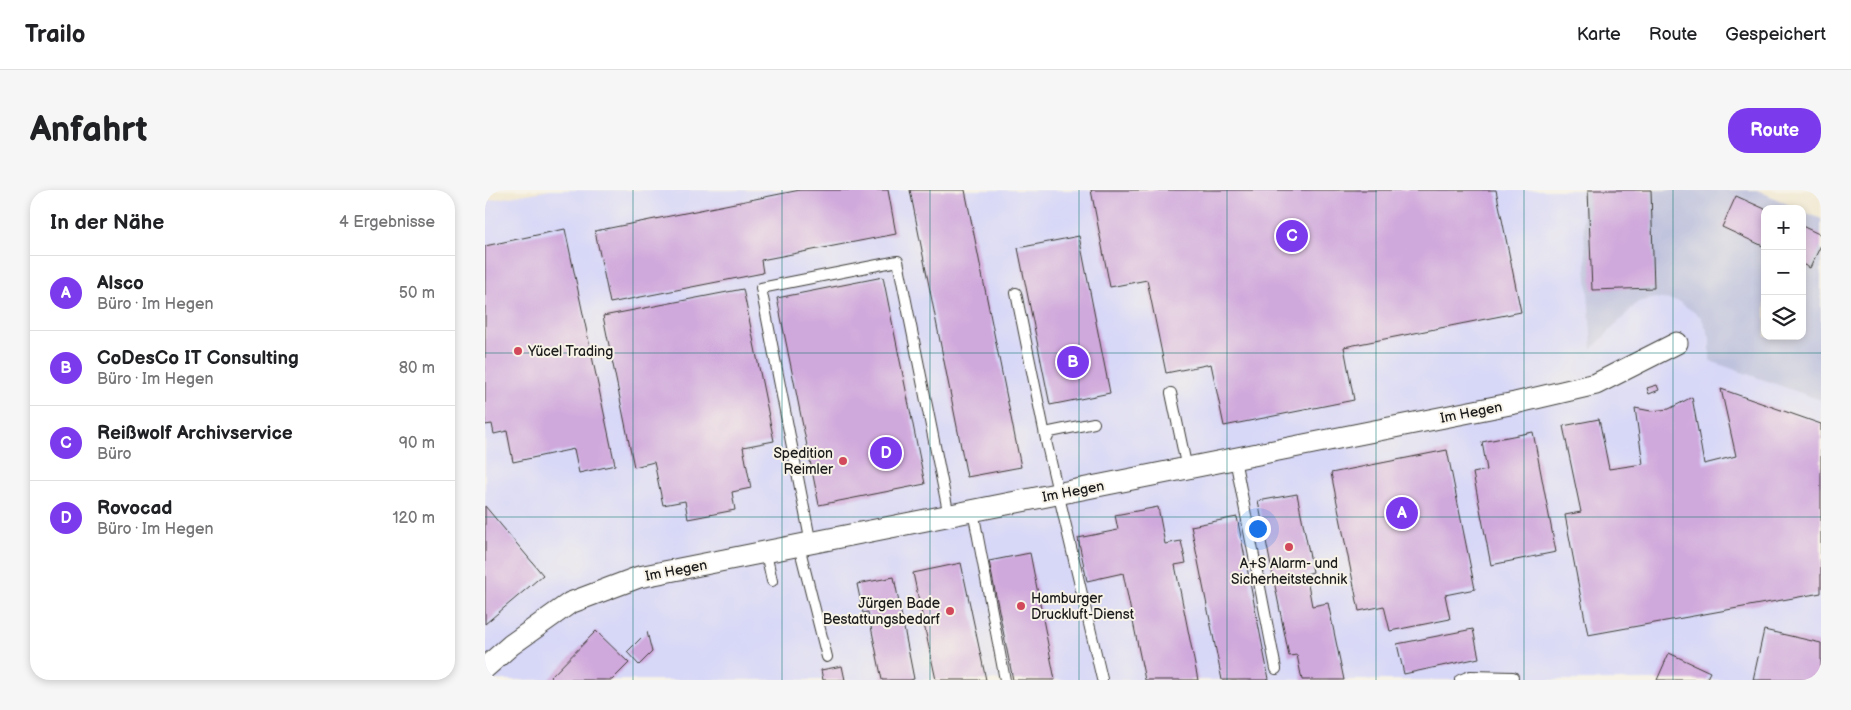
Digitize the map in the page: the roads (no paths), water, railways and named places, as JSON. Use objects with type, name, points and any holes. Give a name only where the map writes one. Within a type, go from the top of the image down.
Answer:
[{"type":"street","name":"Im Hegen","points":[[485,668],[511,645],[570,602],[639,577],[1515,404],[1595,384],[1677,343]]},
{"type":"lane","points":[[827,656],[805,545],[761,288],[898,261],[949,516]]},
{"type":"lane","points":[[1016,293],[1057,493],[1102,679]]},
{"type":"lane","points":[[1171,392],[1187,469]]},
{"type":"lane","points":[[1046,441],[1050,432],[1094,423]]},
{"type":"lane","points":[[1235,459],[1276,669]]},
{"type":"lane","points":[[973,511],[1005,680]]},
{"type":"lane","points":[[766,553],[772,581]]},
{"type":"lane","points":[[1460,680],[1470,676],[1513,677]]},
{"type":"place","name":"Reißwolf Archivservice","points":[[1292,236]]},
{"type":"place","name":"Yücel Trading","points":[[518,351]]},
{"type":"place","name":"CoDesCo IT Consulting","points":[[1073,362]]},
{"type":"place","name":"Rovocad","points":[[886,453]]},
{"type":"place","name":"Spedition Reimler","points":[[843,461]]},
{"type":"place","name":"Alsco","points":[[1402,513]]},
{"type":"place","name":"A+S Alarm- und Sicherheitstechnik","points":[[1289,547]]},
{"type":"place","name":"Hamburger Druckluft-Dienst","points":[[1021,606]]},
{"type":"place","name":"Jürgen Bade Bestattungsbedarf","points":[[950,611]]}]
